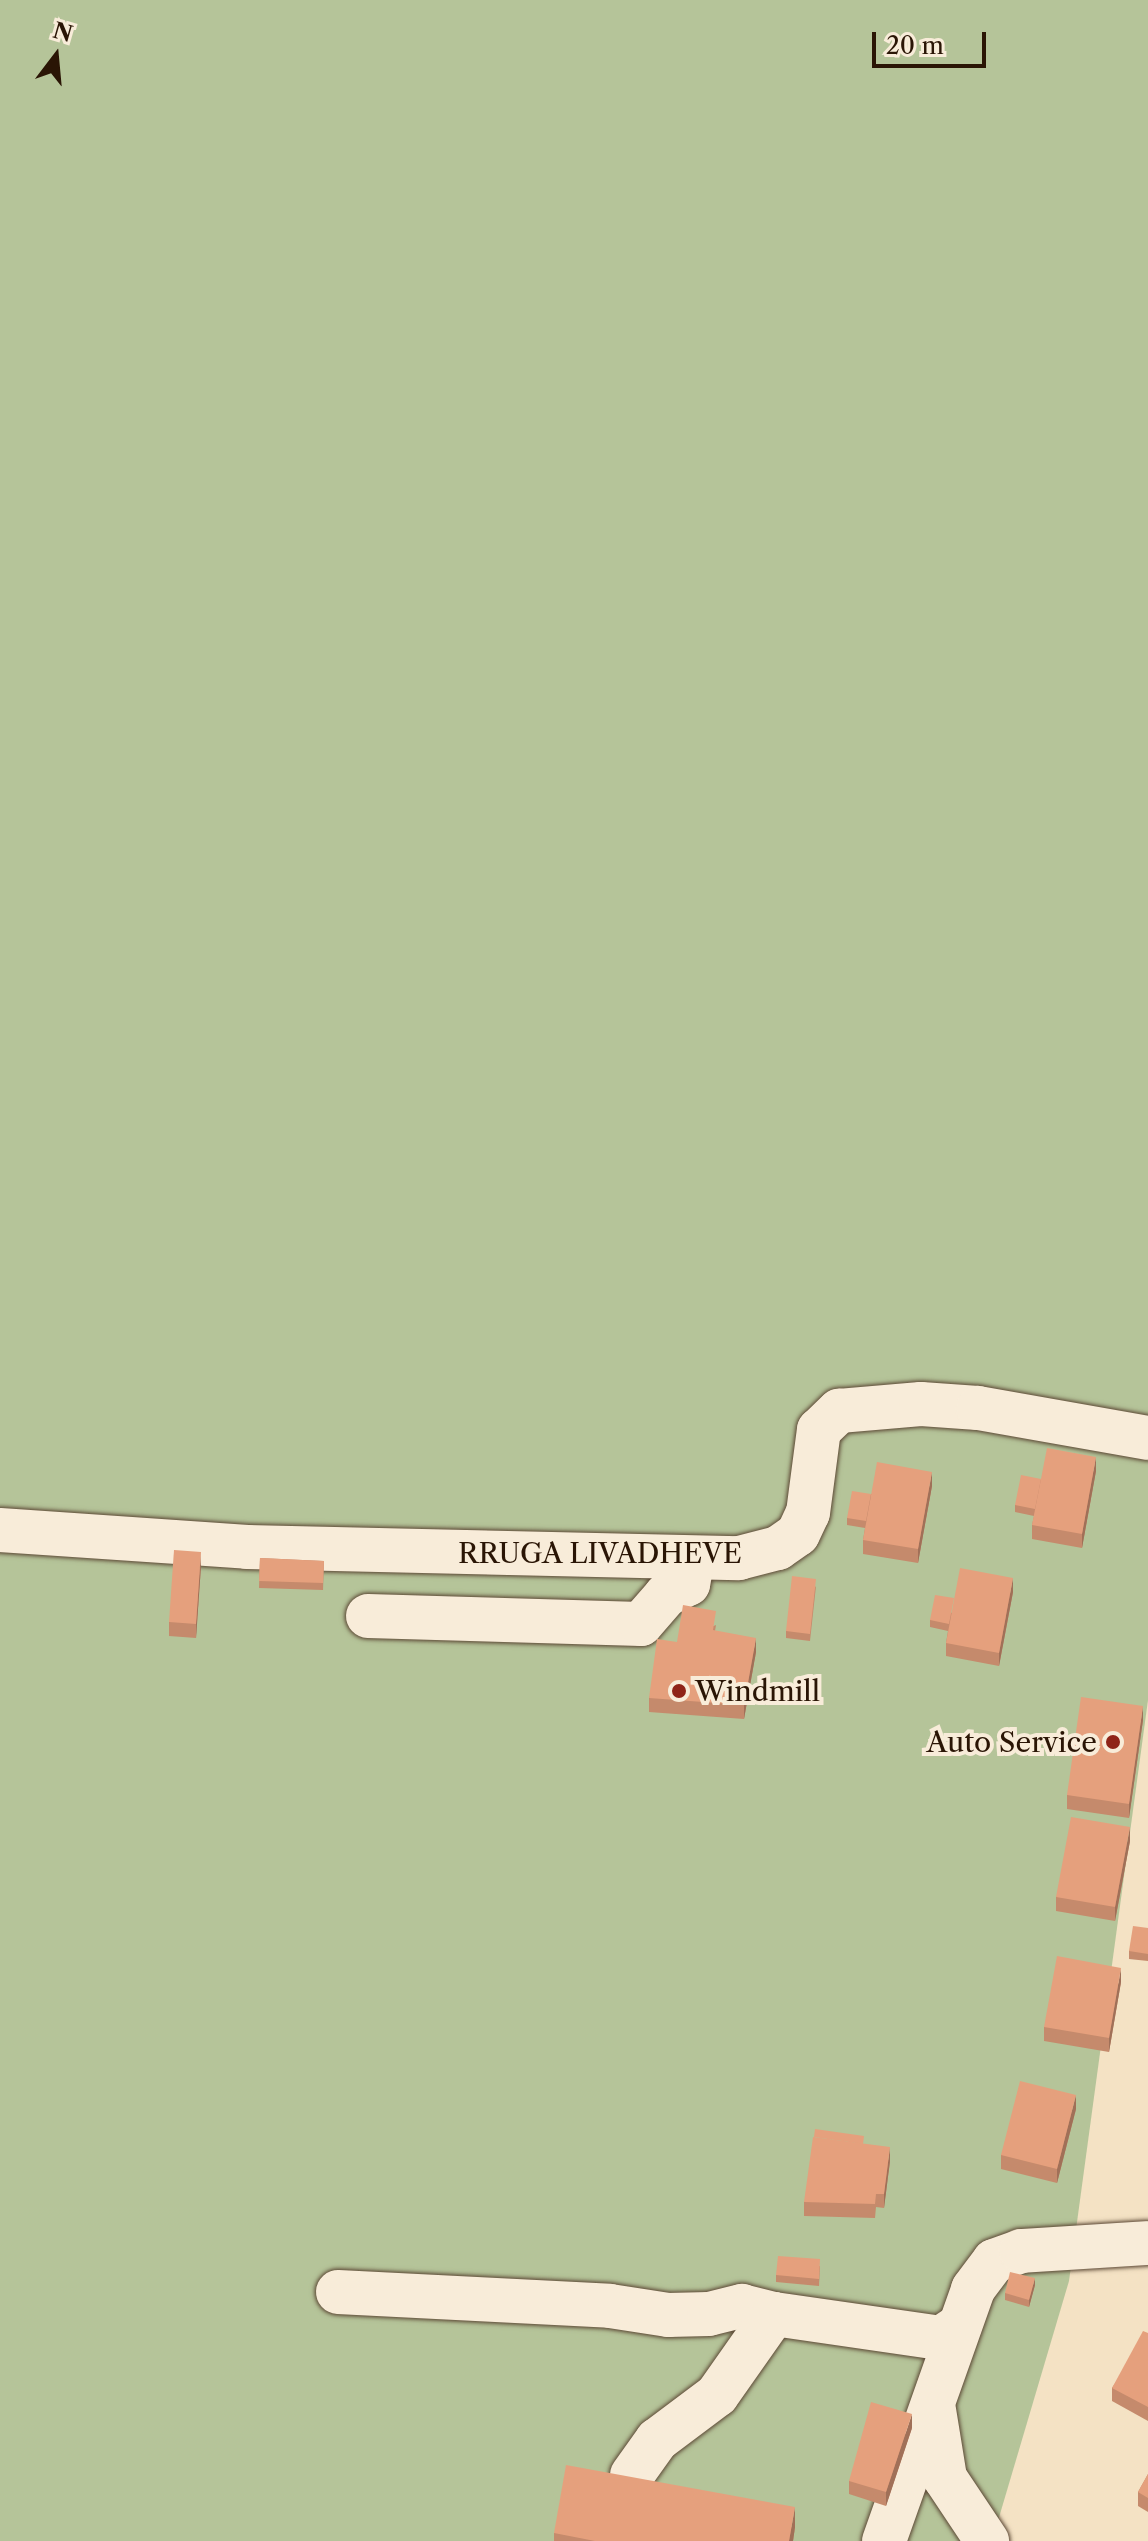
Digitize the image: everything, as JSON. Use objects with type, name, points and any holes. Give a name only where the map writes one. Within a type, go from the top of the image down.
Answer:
[{"type":"street","name":"RRUGA LIVADHEVE","points":[[0,1530],[247,1547],[739,1558],[778,1548],[798,1534],[808,1513],[819,1430],[839,1411],[905,1404],[978,1408],[1148,1438]]},
{"type":"street","points":[[368,1616],[641,1624],[666,1595],[688,1584],[693,1558]]},
{"type":"street","points":[[884,2541],[973,2289],[994,2261],[1021,2251],[1148,2243]]},
{"type":"street","points":[[338,2292],[610,2306],[668,2315],[709,2314],[742,2306],[774,2314],[941,2338],[959,2326]]},
{"type":"street","points":[[632,2475],[657,2440],[717,2395],[774,2314]]},
{"type":"street","points":[[933,2407],[945,2478],[987,2541]]},
{"type":"green space","points":[[0,0],[1148,0],[1148,1700],[1069,2281],[992,2541],[0,2541]]},
{"type":"building","points":[[1047,1448],[1096,1457],[1082,1534],[1032,1525]]},
{"type":"building","points":[[877,1462],[932,1472],[918,1549],[863,1540]]},
{"type":"building","points":[[1021,1475],[1041,1479],[1035,1509],[1015,1505]]},
{"type":"building","points":[[852,1491],[871,1494],[866,1521],[847,1518]]},
{"type":"building","points":[[174,1550],[201,1552],[196,1624],[169,1622]]},
{"type":"building","points":[[260,1558],[324,1561],[323,1583],[259,1581]]},
{"type":"building","points":[[960,1568],[1013,1578],[999,1653],[946,1643]]},
{"type":"building","points":[[792,1576],[816,1579],[810,1634],[786,1631]]},
{"type":"building","points":[[935,1595],[954,1598],[949,1624],[930,1620]]},
{"type":"building","points":[[683,1605],[716,1611],[713,1630],[756,1638],[744,1705],[649,1698],[657,1639],[677,1642]]},
{"type":"building","points":[[1081,1697],[1143,1706],[1129,1804],[1067,1795]]},
{"type":"building","points":[[1071,1817],[1130,1827],[1115,1907],[1056,1897]]},
{"type":"building","points":[[1133,1926],[1148,1928],[1148,1954],[1129,1951]]},
{"type":"building","points":[[1057,1956],[1121,1968],[1109,2038],[1044,2027]]},
{"type":"building","points":[[1020,2081],[1076,2095],[1057,2169],[1001,2155]]},
{"type":"building","points":[[815,2129],[864,2136],[863,2144],[814,2137]]},
{"type":"building","points":[[813,2137],[890,2147],[884,2194],[876,2194],[875,2204],[804,2202]]},
{"type":"building","points":[[778,2256],[820,2259],[819,2279],[776,2275]]},
{"type":"building","points":[[1010,2272],[1035,2278],[1029,2300],[1005,2293]]},
{"type":"building","points":[[1143,2331],[1148,2333],[1148,2407],[1112,2388]]},
{"type":"building","points":[[871,2402],[912,2414],[886,2492],[849,2481]]},
{"type":"building","points":[[566,2465],[795,2507],[789,2541],[595,2541],[554,2533]]},
{"type":"building","points":[[1148,2474],[1148,2498],[1138,2492]]},
{"type":"place","name":"Windmill","points":[[679,1691]]},
{"type":"place","name":"Auto Service","points":[[1113,1742]]}]
